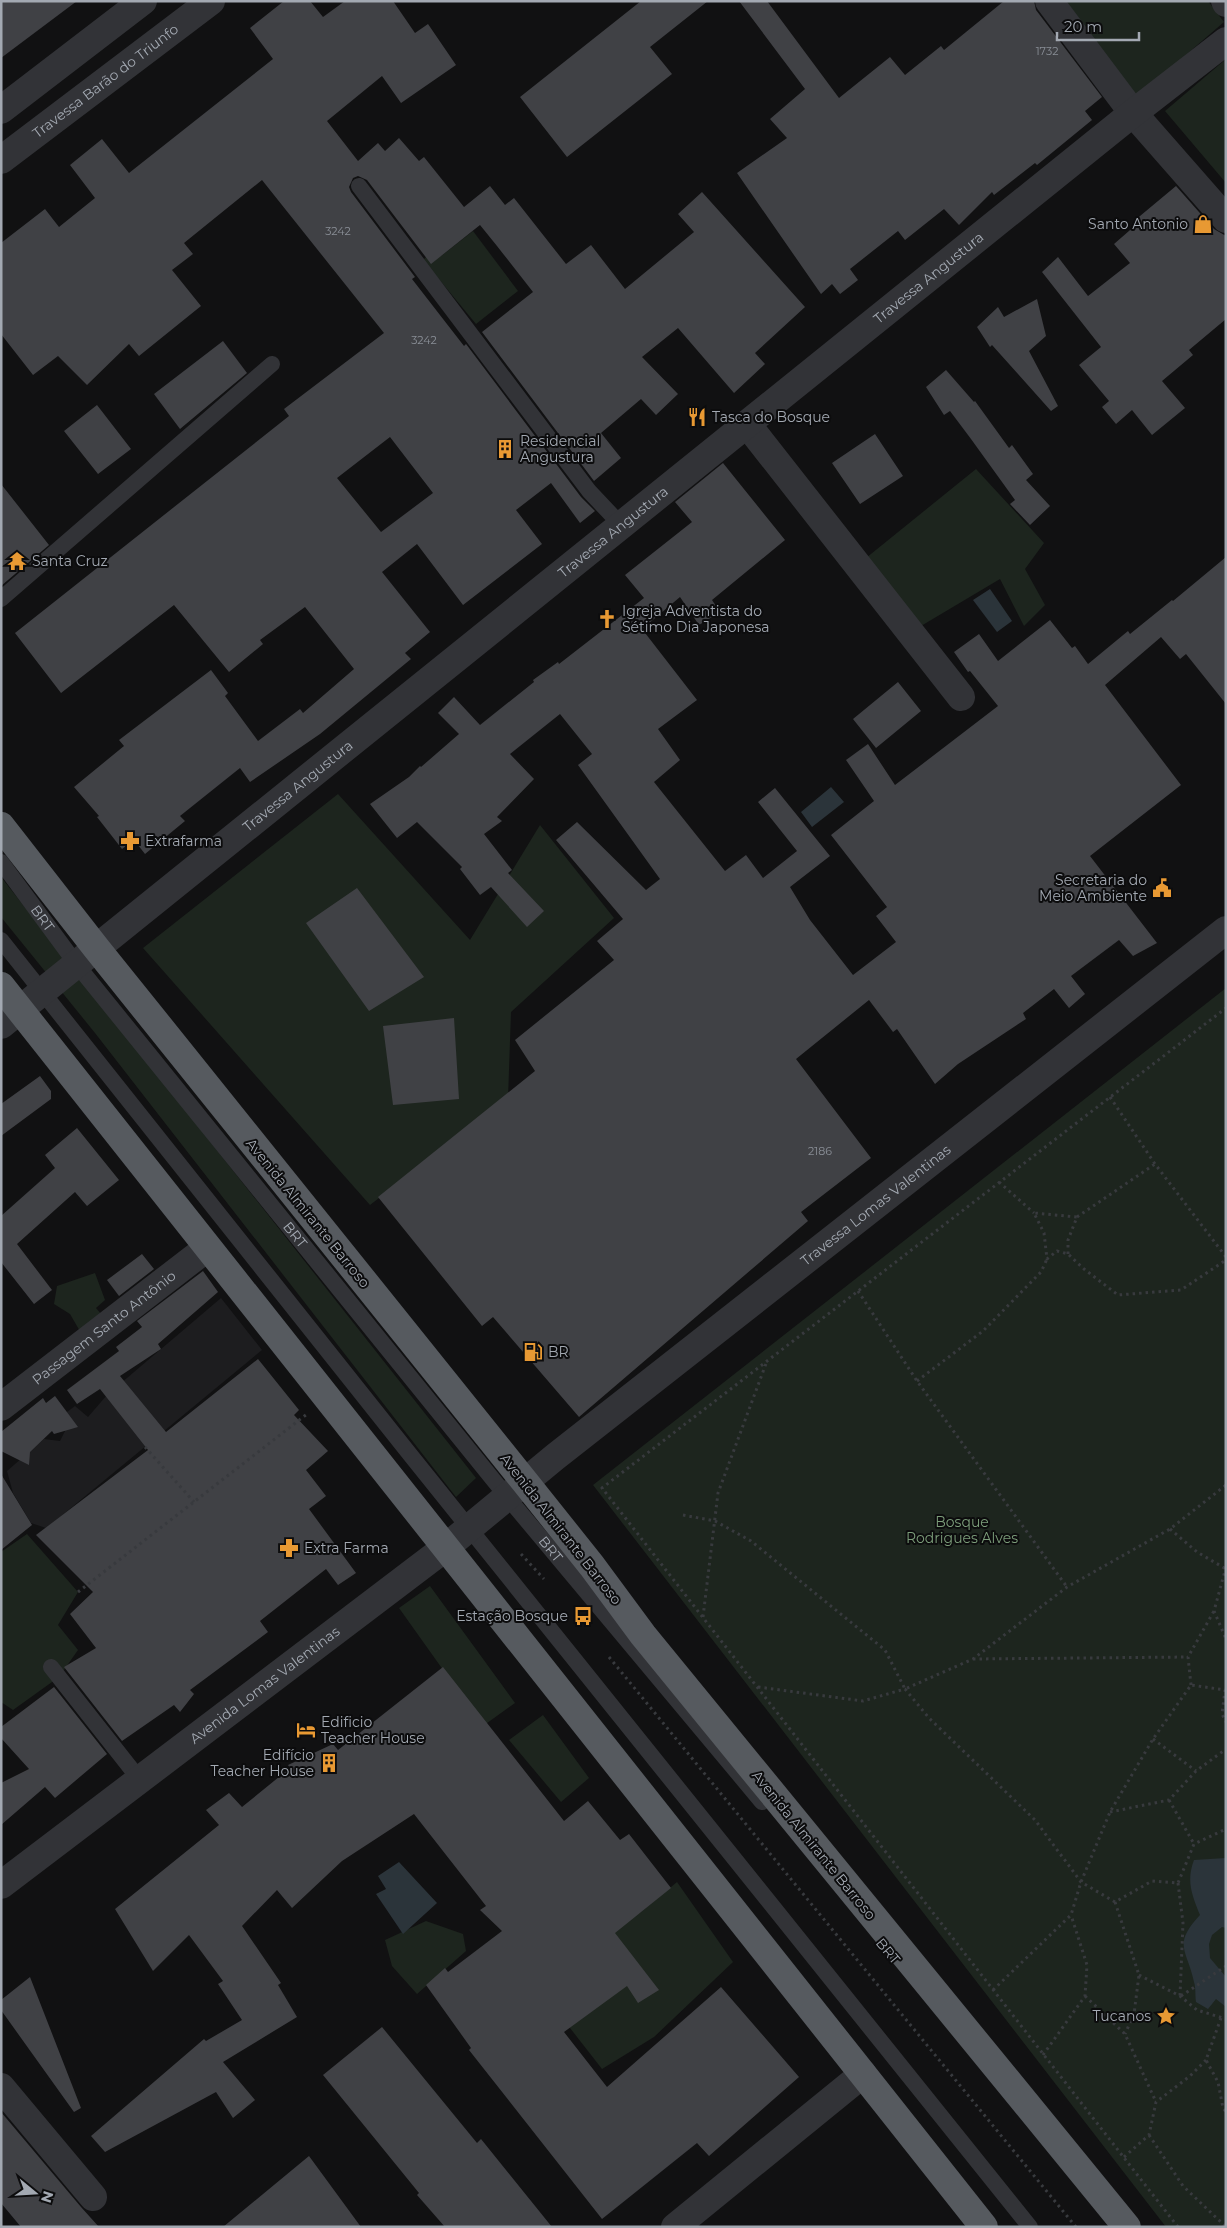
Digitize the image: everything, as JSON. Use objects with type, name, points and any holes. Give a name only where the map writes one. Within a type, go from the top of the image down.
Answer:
[{"type":"highway","name":"Avenida Almirante Barroso","points":[[1,826],[87,957],[516,1490],[592,1566],[643,1636],[1127,2227]]},
{"type":"highway","points":[[1,986],[11,1018],[207,1248],[984,2227]]},
{"type":"street","points":[[1,110],[143,1]]},
{"type":"street","points":[[1049,1],[1133,113],[1226,219]]},
{"type":"street","name":"Travessa Barão do Triunfo","points":[[1,160],[204,3]]},
{"type":"street","name":"Travessa Angustura","points":[[11,1018],[1226,40]]},
{"type":"street","points":[[42,79],[66,110]]},
{"type":"street","points":[[747,424],[961,697]]},
{"type":"street","name":"Travessa Lomas Valentinas","points":[[516,1490],[1226,930]]},
{"type":"street","name":"Passagem Santo Antônio","points":[[1,1407],[207,1248]]},
{"type":"street","name":"Avenida Lomas Valentinas","points":[[1,1885],[445,1548],[516,1490]]},
{"type":"street","points":[[675,2227],[863,2074]]},
{"type":"street","points":[[1,2087],[93,2197]]},
{"type":"lane","points":[[359,186],[589,491],[622,526]]},
{"type":"lane","points":[[1,599],[272,364]]},
{"type":"lane","name":"BRT","points":[[1,862],[87,957]]},
{"type":"lane","points":[[1,940],[1030,2227]]},
{"type":"lane","name":"BRT","points":[[516,1490],[948,2022],[1111,2227]]},
{"type":"lane","points":[[51,1667],[140,1780]]},
{"type":"path","points":[[1178,2227],[602,1488],[1226,1008]]},
{"type":"path","points":[[917,1381],[983,1331],[1040,1272],[1047,1259],[1058,1251],[1068,1254],[1118,1295],[1181,1290],[1226,1259],[1155,1164],[1110,1097]]},
{"type":"path","points":[[1068,1254],[1068,1240],[1077,1217],[1155,1164]]},
{"type":"path","points":[[1000,1182],[1034,1213],[1044,1233],[1047,1259]]},
{"type":"path","points":[[1034,1213],[1077,1217]]},
{"type":"path","points":[[858,1291],[917,1381],[1067,1588]]},
{"type":"path","points":[[703,1617],[718,1493],[768,1361]]},
{"type":"path","points":[[78,1592],[327,1399]]},
{"type":"path","points":[[145,1447],[194,1502]]},
{"type":"path","points":[[758,1687],[863,1701],[906,1689],[973,1659],[1067,1588],[1170,1529],[1226,1485]]},
{"type":"path","points":[[683,1515],[715,1521],[751,1541],[884,1650],[906,1689],[929,1718],[1035,1820],[1081,1882],[1115,1902],[1139,1975],[1134,2014],[1125,2034]]},
{"type":"path","points":[[993,1990],[1071,1915],[1081,1882],[1110,1812],[1153,1739],[1191,1685],[1188,1657],[1214,1611],[1225,1568],[1197,1552],[1170,1529]]},
{"type":"path","points":[[1214,1611],[1226,1639]]},
{"type":"path","points":[[973,1659],[1188,1657]]},
{"type":"path","points":[[1226,1684],[1222,1714],[1226,1722]]},
{"type":"path","points":[[1191,1685],[1225,1690]]},
{"type":"path","points":[[1153,1739],[1196,1771]]},
{"type":"path","points":[[1110,1812],[1169,1800],[1196,1771],[1226,1749]]},
{"type":"path","points":[[1169,1800],[1194,1844]]},
{"type":"path","points":[[1180,1996],[1183,1923],[1178,1884],[1194,1844],[1226,1829]]},
{"type":"path","points":[[1115,1902],[1152,1881],[1178,1884]]},
{"type":"path","points":[[1044,2055],[1085,1996],[1087,1965],[1071,1915]]},
{"type":"path","points":[[1180,1996],[1225,1966]]},
{"type":"path","points":[[1139,1975],[1180,1996],[1197,2010],[1226,2019]]},
{"type":"path","points":[[1085,1996],[1125,2034],[1156,2102],[1149,2135],[1124,2157]]},
{"type":"path","points":[[1156,2102],[1190,2076],[1206,2060],[1221,2018]]},
{"type":"path","points":[[1206,2060],[1218,2082],[1223,2108],[1226,2112]]},
{"type":"path","points":[[1149,2135],[1183,2186],[1226,2227]]},
{"type":"shaded area","points":[[990,589],[1012,621],[997,632],[973,600]]},
{"type":"shaded area","points":[[831,787],[844,802],[812,827],[801,812]]},
{"type":"shaded area","points":[[221,1298],[262,1350],[46,1528],[31,1523],[13,1493],[7,1471],[44,1439],[60,1441],[65,1431],[67,1412],[75,1406],[88,1417],[107,1395]]},
{"type":"shaded area","points":[[1226,1858],[1226,1928],[1222,1927],[1212,1935],[1209,1944],[1210,1958],[1226,1977],[1226,2007],[1216,1999],[1208,2009],[1196,2002],[1195,1984],[1184,1947],[1186,1933],[1200,1915],[1192,1894],[1190,1875],[1194,1860]]},
{"type":"shaded area","points":[[399,1862],[437,1903],[403,1934],[376,1894],[386,1889],[378,1876]]},
{"type":"green space","points":[[1066,1],[1208,1],[1224,22],[1136,98]]},
{"type":"green space","points":[[1226,59],[1226,183],[1165,111]]},
{"type":"green space","points":[[473,231],[518,291],[476,324],[423,260],[434,249],[441,256]]},
{"type":"green space","points":[[976,469],[1044,543],[1025,569],[1045,605],[1024,626],[1000,579],[921,626],[866,558]]},
{"type":"green space","points":[[338,794],[470,940],[540,825],[614,918],[511,1012],[508,1099],[370,1205],[143,948]]},
{"type":"green space","points":[[1,877],[476,1478],[456,1497],[95,1033],[1,917]]},
{"type":"green space","name":"Bosque Rodrigues Alves","points":[[1226,988],[1226,2227],[1166,2227],[593,1485]]},
{"type":"green space","points":[[95,1273],[105,1300],[96,1308],[102,1315],[81,1333],[70,1314],[54,1304],[57,1286]]},
{"type":"green space","points":[[27,1534],[78,1592],[58,1625],[78,1650],[59,1677],[13,1710],[1,1702],[1,1552]]},
{"type":"green space","points":[[430,1586],[515,1703],[483,1726],[399,1608]]},
{"type":"green space","points":[[543,1715],[589,1778],[561,1802],[509,1740]]},
{"type":"green space","points":[[677,1882],[733,1962],[654,2037],[602,2069],[531,1978],[641,1912]]},
{"type":"green space","points":[[426,1921],[463,1934],[466,1951],[417,1994],[392,1966],[385,1940]]},
{"type":"building","points":[[1,1],[77,1],[1,58]]},
{"type":"building","points":[[284,1],[310,1],[323,17],[345,1],[393,1],[415,33],[428,24],[456,65],[401,103],[382,76],[327,121],[358,161],[378,143],[385,151],[399,138],[419,161],[424,157],[464,207],[490,186],[505,205],[514,198],[566,264],[591,245],[625,289],[694,232],[678,214],[702,192],[805,307],[755,353],[765,364],[734,393],[678,328],[642,357],[678,394],[656,415],[641,399],[601,433],[621,458],[594,481],[482,332],[533,292],[497,246],[480,225],[431,264],[367,180],[358,176],[353,178],[349,187],[351,192],[415,277],[412,279],[464,346],[466,344],[581,497],[595,511],[580,523],[551,483],[516,510],[542,544],[463,605],[417,544],[382,572],[430,632],[405,653],[411,659],[320,734],[250,782],[240,768],[180,816],[185,821],[145,854],[134,840],[122,849],[97,817],[99,816],[74,787],[124,746],[119,740],[211,670],[228,693],[225,696],[258,741],[300,709],[303,713],[354,669],[305,607],[260,640],[263,644],[229,672],[174,605],[61,693],[15,633],[289,416],[284,409],[384,333],[262,180],[184,243],[193,254],[172,270],[201,306],[139,356],[129,344],[87,385],[58,356],[33,375],[1,334],[1,243],[45,209],[59,227],[95,198],[70,165],[102,139],[129,173],[273,59],[250,28]],"holes":[[[390,437],[433,493],[381,532],[337,478]]]},
{"type":"building","points":[[641,1],[708,1],[650,47],[672,74],[567,157],[520,97]]},
{"type":"building","points":[[739,1],[767,1],[839,98],[890,57],[905,75],[941,46],[944,50],[1004,1],[1034,1],[1036,10],[1102,97],[1085,111],[1092,120],[1037,165],[1035,163],[994,195],[992,192],[959,225],[944,209],[905,240],[898,231],[850,269],[858,280],[840,294],[832,284],[821,294],[737,173],[787,138],[770,119],[805,89]]},
{"type":"building","points":[[1176,186],[1214,229],[1226,236],[1226,319],[1189,350],[1193,355],[1162,381],[1185,408],[1152,435],[1132,410],[1116,424],[1102,407],[1109,401],[1079,365],[1101,347],[1042,272],[1058,257],[1088,296],[1130,263],[1114,244],[1137,224],[1134,221]]},
{"type":"building","points":[[1037,299],[1046,336],[1029,351],[1058,406],[1051,411],[992,345],[990,347],[977,327],[998,307],[1004,317]]},
{"type":"building","points":[[223,341],[247,373],[180,429],[154,394]]},
{"type":"building","points":[[946,370],[975,401],[1009,448],[1012,445],[1033,474],[1026,480],[1050,506],[1030,525],[1010,504],[1015,500],[950,411],[944,415],[926,387]]},
{"type":"building","points":[[97,405],[131,449],[98,474],[64,431]]},
{"type":"building","points":[[875,434],[903,476],[860,504],[832,463]]},
{"type":"building","points":[[723,463],[785,540],[712,600],[720,612],[699,625],[680,597],[642,629],[697,700],[658,729],[680,760],[654,782],[725,871],[746,855],[763,878],[797,851],[758,802],[775,788],[830,856],[790,887],[810,920],[853,975],[896,942],[876,916],[887,907],[831,835],[874,801],[846,760],[868,744],[895,785],[998,706],[970,671],[968,672],[954,652],[979,634],[998,661],[1050,620],[1072,648],[1075,646],[1088,664],[1128,631],[1130,634],[1173,601],[1226,557],[1226,704],[1186,654],[1180,659],[1161,637],[1105,685],[1181,785],[1090,856],[1157,943],[1133,956],[1119,940],[1071,976],[1085,994],[1069,1008],[1054,989],[1023,1013],[1026,1019],[958,1064],[935,1084],[897,1029],[893,1032],[869,1000],[796,1059],[871,1158],[801,1212],[808,1221],[579,1417],[493,1317],[482,1326],[378,1197],[535,1071],[515,1040],[614,960],[597,941],[623,919],[556,840],[577,822],[646,890],[660,879],[578,765],[592,754],[560,714],[510,754],[534,779],[497,817],[502,821],[484,834],[512,870],[508,873],[544,911],[527,927],[491,887],[480,895],[460,869],[462,867],[417,822],[397,838],[370,804],[409,777],[459,734],[438,713],[454,697],[480,725],[534,682],[533,680],[558,662],[559,664],[644,598],[625,575],[692,522],[675,502]]},
{"type":"building","points":[[1,484],[49,545],[1,586]]},
{"type":"building","points":[[898,682],[921,711],[876,748],[853,719]]},
{"type":"building","points":[[357,888],[424,977],[369,1011],[306,923]]},
{"type":"building","points":[[454,1018],[459,1099],[393,1105],[383,1026]]},
{"type":"building","points":[[40,1076],[51,1091],[51,1099],[1,1136],[1,1104]]},
{"type":"building","points":[[77,1128],[119,1180],[87,1206],[75,1192],[17,1244],[52,1290],[34,1304],[1,1262],[1,1216],[55,1168],[45,1155]]},
{"type":"building","points":[[142,1254],[154,1269],[119,1296],[107,1280]]},
{"type":"building","points":[[203,1271],[218,1292],[158,1344],[161,1349],[120,1376],[166,1432],[258,1359],[299,1410],[294,1415],[328,1451],[306,1470],[326,1496],[309,1509],[356,1573],[338,1585],[326,1569],[260,1621],[268,1632],[190,1690],[194,1694],[180,1712],[174,1705],[122,1741],[64,1667],[96,1648],[70,1614],[93,1592],[36,1535],[148,1450],[100,1389],[77,1404],[67,1390],[119,1351],[116,1347],[142,1327],[137,1321]]},
{"type":"building","points":[[55,1396],[78,1427],[54,1434],[52,1431],[30,1452],[29,1465],[1,1451],[1,1432],[43,1398],[46,1403]]},
{"type":"building","points":[[1,1474],[32,1525],[1,1550]]},
{"type":"building","points":[[443,1667],[564,1821],[588,1801],[620,1840],[629,1834],[671,1888],[615,1933],[659,1990],[638,2003],[627,1986],[564,2032],[607,2087],[721,1987],[799,2077],[709,2156],[697,2143],[602,2219],[469,2050],[471,2048],[426,1985],[445,1968],[448,1972],[502,1931],[480,1910],[486,1906],[414,1814],[342,1861],[292,1908],[277,1890],[242,1926],[281,1983],[278,1985],[297,2017],[223,2062],[255,2100],[233,2118],[216,2092],[105,2152],[91,2136],[204,2039],[206,2041],[242,2020],[218,1984],[223,1981],[189,1935],[153,1971],[115,1909],[219,1825],[206,1810],[229,1793],[242,1807],[290,1768],[288,1765],[333,1744],[338,1750]]},
{"type":"building","points":[[54,1687],[107,1754],[55,1798],[45,1787],[1,1825],[1,1783],[29,1769],[1,1738],[1,1727]]},
{"type":"building","points":[[30,1977],[81,2108],[74,2112],[1,2010],[1,2000]]},
{"type":"building","points":[[382,2027],[477,2143],[481,2139],[552,2227],[445,2227],[417,2195],[419,2193],[323,2075]]},
{"type":"building","points":[[1,2112],[99,2227],[21,2227],[1,2203]]},
{"type":"building","points":[[309,2156],[361,2227],[223,2227]]},
{"type":"place","name":"Santo Antonio","points":[[1203,224]]},
{"type":"place","name":"Tasca do Bosque","points":[[697,417]]},
{"type":"place","name":"Residencial Angustura","points":[[505,449]]},
{"type":"place","name":"Santa Cruz","points":[[17,561]]},
{"type":"place","name":"Igreja Adventista do Sétimo Dia Japonesa","points":[[607,619]]},
{"type":"place","name":"Extrafarma","points":[[130,841]]},
{"type":"place","name":"Secretaria do Meio Ambiente","points":[[1162,888]]},
{"type":"place","name":"BR","points":[[533,1352]]},
{"type":"place","name":"Extra Farma","points":[[289,1548]]},
{"type":"place","name":"Estação Bosque","points":[[583,1616]]},
{"type":"place","name":"Edificio Teacher House","points":[[306,1730]]},
{"type":"place","name":"Edifício Teacher House","points":[[329,1763]]},
{"type":"place","name":"Tucanos","points":[[1166,2016]]}]
